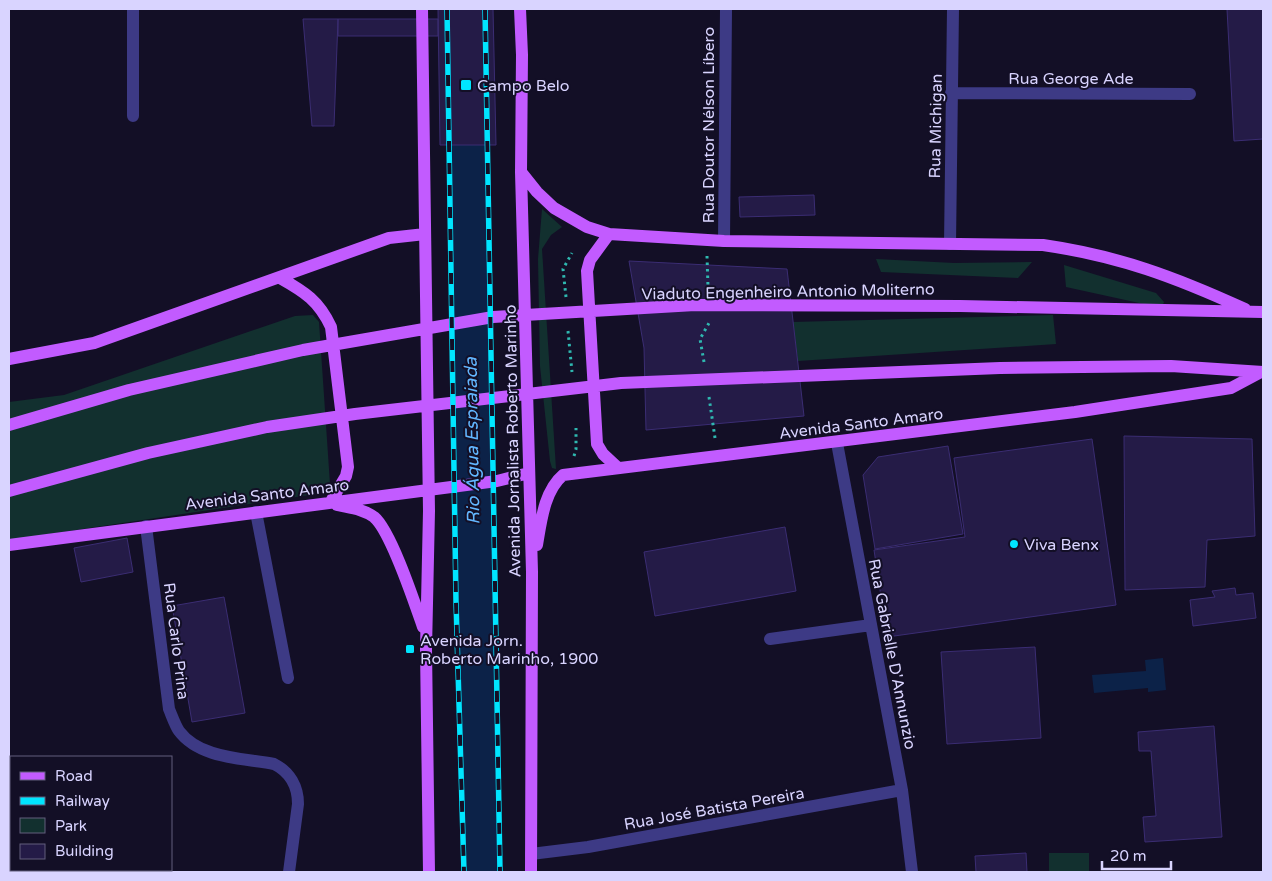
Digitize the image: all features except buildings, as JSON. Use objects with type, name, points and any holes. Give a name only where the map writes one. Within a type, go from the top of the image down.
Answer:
[{"type":"main road","points":[[422,9],[428,490],[426,637],[429,872]]},
{"type":"main road","name":"Avenida Jornalista Roberto Marinho","points":[[520,9],[522,55],[521,172],[532,572],[531,872]]},
{"type":"main road","points":[[521,172],[537,192],[554,208],[588,226],[609,234],[724,241],[1043,245],[1081,250],[1126,261],[1257,312]]},
{"type":"main road","points":[[9,359],[94,344],[389,238],[425,234]]},
{"type":"main road","points":[[609,234],[590,260],[587,271],[597,444],[603,454],[618,468]]},
{"type":"main road","points":[[280,278],[304,291],[323,310],[331,327],[348,467],[346,476],[330,503],[365,511],[376,519],[399,562],[426,637]]},
{"type":"main road","name":"Viaduto Engenheiro Antonio Moliterno","points":[[9,425],[129,390],[303,350],[493,317],[695,305],[960,306],[1257,312]]},
{"type":"main road","name":"Avenida Santo Amaro","points":[[9,491],[148,453],[267,427],[355,414],[621,383],[1000,368],[1171,366],[1262,372]]},
{"type":"main road","name":"Avenida Santo Amaro","points":[[532,572],[541,524],[555,482],[563,475],[837,443],[1075,412],[1231,388],[1262,372]]},
{"type":"main road","name":"Avenida Santo Amaro","points":[[9,545],[454,487],[497,481],[529,473]]},
{"type":"street","points":[[133,9],[133,116]]},
{"type":"street","name":"Rua Doutor Nélson Líbero","points":[[724,241],[726,9]]},
{"type":"street","name":"Rua Michigan","points":[[950,244],[953,9]]},
{"type":"street","name":"Rua George Ade","points":[[952,93],[1190,94]]},
{"type":"street","name":"Rua Gabrielle D'Annunzio","points":[[837,443],[902,790],[912,872]]},
{"type":"street","points":[[256,512],[288,678]]},
{"type":"street","name":"Rua Carlo Prina","points":[[146,526],[169,709],[178,730],[194,745],[216,754],[274,764],[286,772],[298,794],[290,872]]},
{"type":"street","points":[[770,639],[871,625]]},
{"type":"street","name":"Rua José Batista Pereira","points":[[531,854],[588,847],[902,790]]},
{"type":"path","points":[[706,240],[709,293]]},
{"type":"path","points":[[566,304],[563,269],[576,246]]},
{"type":"path","points":[[704,367],[700,339],[710,321]]},
{"type":"path","points":[[568,322],[572,376]]},
{"type":"path","points":[[709,396],[717,457]]},
{"type":"path","points":[[573,457],[576,449],[576,420]]},
{"type":"green space","points":[[542,209],[562,227],[551,235],[542,249],[556,469],[552,468],[550,461],[540,366],[538,259]]},
{"type":"green space","points":[[876,259],[954,263],[1032,262],[1018,278],[881,272]]},
{"type":"green space","points":[[1064,265],[1156,293],[1164,302],[1162,308],[1066,287]]},
{"type":"green space","points":[[313,315],[319,322],[330,484],[323,493],[9,540],[9,402],[64,395],[295,316]]},
{"type":"green space","points":[[1053,315],[1056,344],[798,361],[793,322]]},
{"type":"green space","points":[[1049,853],[1089,853],[1089,872],[1049,872]]},
{"type":"water","points":[[1163,658],[1166,690],[1148,692],[1148,688],[1094,693],[1092,675],[1146,671],[1145,660]]},
{"type":"waterway","name":"Rio Água Espraiada","points":[[467,9],[475,639],[482,872]]},
{"type":"railway","points":[[447,9],[456,602],[464,872]]},
{"type":"railway","points":[[485,9],[500,872]]},
{"type":"place","name":"Campo Belo","points":[[466,85]]},
{"type":"place","name":"Viva Benx","points":[[1014,544]]},
{"type":"place","name":"Avenida Jorn. Roberto Marinho, 1900","points":[[410,649]]}]
